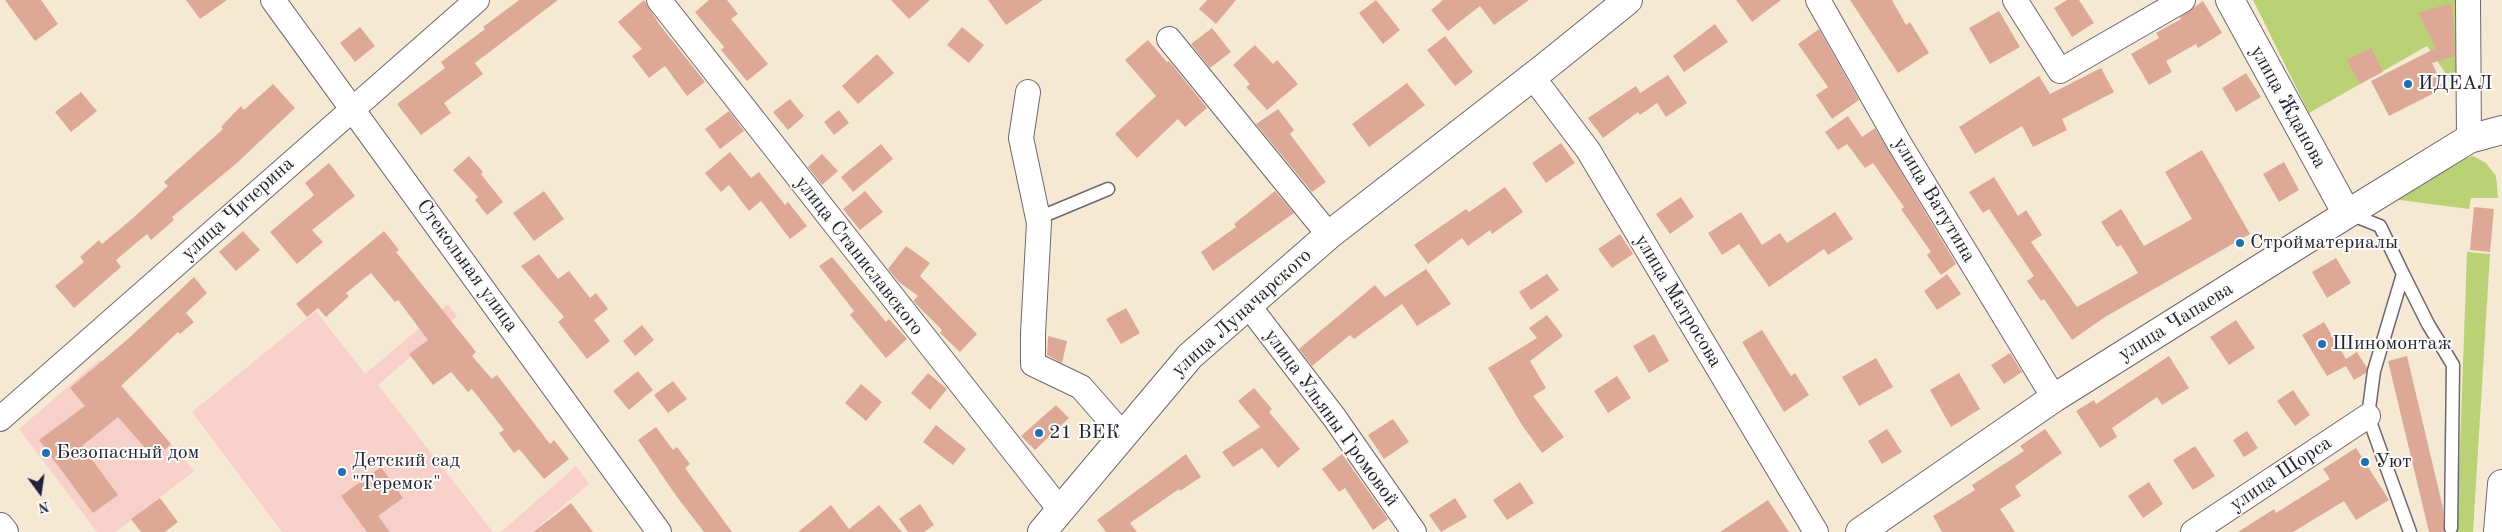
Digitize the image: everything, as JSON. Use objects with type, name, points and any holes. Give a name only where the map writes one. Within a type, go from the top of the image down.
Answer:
[{"type":"main road","name":"улица Луначарского","points":[[1042,532],[1190,356],[1329,235],[1628,0]]},
{"type":"main road","name":"улица Жданова","points":[[2230,0],[2347,214]]},
{"type":"main road","name":"улица Чапаева","points":[[1860,532],[2054,398],[2347,214],[2469,139],[2502,130]]},
{"type":"main road","points":[[2498,532],[2502,484]]},
{"type":"main road","points":[[0,526],[4,532]]},
{"type":"street","name":"Стекольная улица","points":[[274,0],[659,532]]},
{"type":"street","name":"улица Чичерина","points":[[0,419],[476,0]]},
{"type":"street","name":"улица Станиславского","points":[[660,0],[1061,511]]},
{"type":"street","name":"улица Ватутина","points":[[1818,0],[1899,143],[2054,398]]},
{"type":"street","points":[[2015,0],[2060,71],[2183,0]]},
{"type":"street","points":[[2468,0],[2469,139]]},
{"type":"street","name":"улица Луначарского","points":[[1169,39],[1329,235]]},
{"type":"street","name":"улица Матросова","points":[[1532,76],[1588,150],[1816,532]]},
{"type":"street","points":[[1028,92],[1021,138],[1039,223],[1033,364],[1081,387],[1123,435]]},
{"type":"street","name":"улица Ульяны Громовой","points":[[1248,305],[1334,417],[1414,532]]},
{"type":"street","name":"улица Щорса","points":[[2193,532],[2368,416]]},
{"type":"lane","points":[[1039,223],[1048,214],[1108,190]]},
{"type":"lane","points":[[2347,214],[2380,226],[2428,324],[2453,365],[2451,528]]},
{"type":"lane","points":[[2403,274],[2374,371],[2368,416],[2410,532]]},
{"type":"shaded area","name":"Детский сад \"Теремок\"","points":[[448,304],[457,316],[378,385],[493,532],[282,532],[192,412],[316,311],[365,374]]},
{"type":"shaded area","points":[[100,359],[194,471],[116,532],[97,532],[19,429]]},
{"type":"shaded area","name":"Детский сад \"Теремок\"","points":[[576,466],[589,484],[532,532],[501,532]]},
{"type":"green space","points":[[2253,0],[2459,0],[2460,71],[2446,74],[2427,46],[2309,113]]},
{"type":"green space","points":[[2473,156],[2486,163],[2496,176],[2498,198],[2471,198],[2469,209],[2392,199],[2447,164]]},
{"type":"green space","points":[[2467,252],[2490,254],[2473,532],[2457,532]]},
{"type":"building","points":[[5,0],[41,0],[58,24],[35,41]]},
{"type":"building","points":[[186,0],[227,0],[200,19]]},
{"type":"building","points":[[519,0],[558,0],[475,63],[483,74],[444,103],[451,113],[421,135],[397,104],[445,68],[441,62],[485,29],[483,27]]},
{"type":"building","points":[[644,0],[659,24],[705,82],[687,96],[665,66],[649,78],[632,56],[642,49],[618,22]]},
{"type":"building","points":[[709,0],[727,0],[738,14],[731,19],[768,64],[747,81],[721,50],[724,47],[695,12]]},
{"type":"building","points":[[891,0],[930,0],[909,19]]},
{"type":"building","points":[[988,0],[1043,0],[1006,25]]},
{"type":"building","points":[[1207,0],[1236,0],[1216,24],[1199,9]]},
{"type":"building","points":[[1376,0],[1400,30],[1383,44],[1359,13]]},
{"type":"building","points":[[1443,0],[1529,0],[1494,25],[1480,6],[1448,31],[1431,10]]},
{"type":"building","points":[[1736,0],[1781,0],[1752,22]]},
{"type":"building","points":[[1850,0],[1892,0],[1906,25],[1910,22],[1929,53],[1898,73]]},
{"type":"building","points":[[2067,0],[2079,0],[2094,23],[2072,37],[2054,8]]},
{"type":"building","points":[[2203,1],[2222,33],[2198,48],[2196,44],[2166,61],[2172,72],[2149,85],[2131,54],[2159,38],[2156,33],[2181,19],[2180,17]]},
{"type":"building","name":"ИДЕАЛ","points":[[2452,3],[2455,56],[2432,63],[2444,88],[2389,116],[2371,81],[2436,48],[2418,13]]},
{"type":"building","points":[[1999,11],[2020,47],[1990,64],[1969,28]]},
{"type":"building","points":[[1715,24],[1728,42],[1684,72],[1673,56]]},
{"type":"building","points":[[360,27],[375,46],[355,62],[340,43]]},
{"type":"building","points":[[962,27],[984,45],[969,63],[947,45]]},
{"type":"building","points":[[1212,28],[1231,52],[1210,68],[1191,44]]},
{"type":"building","points":[[1819,29],[1859,100],[1832,119],[1816,95],[1828,87],[1798,44]]},
{"type":"building","points":[[1445,36],[1473,72],[1455,86],[1427,50]]},
{"type":"building","points":[[1148,40],[1167,62],[1169,61],[1207,108],[1185,127],[1178,119],[1137,158],[1115,134],[1156,96],[1125,60]]},
{"type":"building","points":[[1255,45],[1273,64],[1277,60],[1298,84],[1267,110],[1246,87],[1250,84],[1233,65]]},
{"type":"building","points":[[2371,48],[2383,72],[2360,84],[2347,60]]},
{"type":"building","points":[[877,54],[894,73],[858,104],[842,86]]},
{"type":"building","points":[[2101,68],[2114,92],[2062,119],[2067,130],[2033,147],[2022,126],[1975,154],[1959,127],[2039,76],[2050,94]]},
{"type":"building","points":[[2246,73],[2261,97],[2236,112],[2222,88]]},
{"type":"building","points":[[1668,75],[1687,103],[1666,117],[1657,103],[1640,115],[1638,112],[1603,138],[1588,118],[1636,86],[1640,93]]},
{"type":"building","points":[[1407,83],[1425,105],[1369,147],[1352,124]]},
{"type":"building","points":[[273,84],[295,108],[238,162],[172,217],[174,220],[151,240],[147,234],[116,260],[121,267],[74,308],[55,286],[84,262],[80,257],[99,240],[102,244],[133,218],[168,186],[164,182],[223,129],[221,127],[241,106],[244,110]]},
{"type":"building","points":[[81,92],[97,111],[71,132],[55,112]]},
{"type":"building","points":[[790,99],[804,116],[788,130],[773,112]]},
{"type":"building","points":[[1278,109],[1294,130],[1290,134],[1326,182],[1312,192],[1256,124]]},
{"type":"building","points":[[839,110],[849,123],[834,135],[824,122]]},
{"type":"building","points":[[729,111],[744,131],[720,149],[705,129]]},
{"type":"building","points":[[1848,116],[1862,137],[1875,128],[1956,264],[1941,275],[1927,255],[1931,252],[1901,209],[1904,207],[1873,163],[1865,168],[1847,144],[1838,150],[1825,132]]},
{"type":"building","points":[[1561,143],[1575,163],[1546,183],[1532,163]]},
{"type":"building","points":[[881,144],[893,159],[853,192],[841,177]]},
{"type":"building","points":[[2202,150],[2250,234],[2105,317],[2072,340],[2044,299],[2041,301],[2027,281],[2034,276],[1989,209],[1983,213],[1969,192],[1994,177],[2018,216],[2026,210],[2042,235],[2031,242],[2077,307],[2138,273],[2121,245],[2117,247],[2101,222],[2121,209],[2144,246],[2192,219],[2165,172]]},
{"type":"building","points":[[730,152],[751,178],[759,172],[785,205],[788,202],[807,226],[790,239],[761,201],[749,211],[729,185],[721,192],[705,173]]},
{"type":"building","points":[[822,154],[838,171],[822,185],[808,167]]},
{"type":"building","points":[[469,156],[483,172],[481,174],[503,202],[487,215],[475,200],[478,197],[453,170]]},
{"type":"building","points":[[2284,162],[2299,190],[2279,202],[2263,174]]},
{"type":"building","points":[[329,163],[355,196],[312,230],[323,242],[297,264],[270,232],[314,195],[305,183]]},
{"type":"building","points":[[1505,187],[1523,212],[1492,234],[1490,230],[1468,246],[1462,238],[1428,264],[1414,245],[1466,209],[1469,212]]},
{"type":"building","points":[[544,191],[564,219],[534,241],[513,213]]},
{"type":"building","points":[[865,191],[883,212],[860,230],[843,209]]},
{"type":"building","points":[[1275,191],[1294,213],[1213,271],[1201,252],[1236,227],[1234,224]]},
{"type":"building","points":[[1681,197],[1694,217],[1670,234],[1656,214]]},
{"type":"building","points":[[2474,207],[2494,209],[2490,252],[2470,250]]},
{"type":"building","points":[[1741,212],[1762,245],[1780,233],[1787,243],[1835,212],[1853,239],[1828,255],[1824,249],[1769,287],[1739,244],[1722,255],[1708,233]]},
{"type":"building","points":[[243,231],[260,250],[236,271],[219,252]]},
{"type":"building","points":[[384,231],[399,250],[396,252],[476,352],[472,356],[492,379],[497,375],[550,444],[554,440],[569,459],[544,479],[519,449],[514,453],[499,433],[504,430],[472,389],[468,392],[451,372],[433,385],[409,354],[428,340],[398,300],[395,302],[371,273],[346,293],[349,296],[326,317],[318,308],[307,317],[296,304]]},
{"type":"building","points":[[1620,234],[1633,254],[1612,268],[1598,249]]},
{"type":"building","points":[[906,246],[930,263],[920,276],[977,334],[960,352],[940,333],[942,330],[913,301],[918,296],[899,282],[888,269]]},
{"type":"building","points":[[539,254],[558,279],[569,271],[590,298],[596,293],[608,309],[594,320],[610,341],[587,359],[558,322],[564,317],[521,266]]},
{"type":"building","points":[[832,257],[886,322],[889,319],[907,339],[886,358],[850,315],[854,311],[819,266]]},
{"type":"building","points":[[2336,258],[2351,283],[2327,298],[2312,272]]},
{"type":"building","points":[[1426,269],[1451,304],[1417,326],[1402,304],[1354,339],[1350,335],[1312,366],[1299,349],[1375,285],[1385,297]]},
{"type":"building","points":[[1547,274],[1559,290],[1531,310],[1519,292]]},
{"type":"building","points":[[1947,274],[1961,294],[1937,310],[1924,291]]},
{"type":"building","points":[[194,277],[207,293],[186,313],[194,322],[180,334],[178,332],[121,386],[171,444],[155,459],[118,417],[82,446],[118,495],[93,513],[39,440],[85,406],[70,388],[128,339]]},
{"type":"building","points":[[1126,308],[1140,333],[1121,344],[1106,319]]},
{"type":"building","points":[[1547,315],[1563,336],[1530,361],[1546,388],[1533,396],[1564,437],[1542,453],[1522,425],[1488,368],[1537,338],[1529,328]]},
{"type":"building","points":[[2236,320],[2255,348],[2229,365],[2210,337]]},
{"type":"building","name":"Шиномонтаж","points":[[2324,322],[2346,359],[2357,352],[2367,368],[2366,373],[2354,380],[2346,366],[2327,376],[2302,335]]},
{"type":"building","points":[[642,325],[654,340],[635,356],[623,341]]},
{"type":"building","points":[[1762,330],[1791,376],[1795,373],[1809,395],[1784,412],[1742,342]]},
{"type":"building","points":[[1654,334],[1669,361],[1649,373],[1633,346]]},
{"type":"building","points":[[1048,336],[1067,341],[1062,363],[1047,355]]},
{"type":"building","points":[[2010,353],[2022,372],[2004,384],[1991,365]]},
{"type":"building","points":[[2169,356],[2189,388],[2162,405],[2157,397],[2112,428],[2117,437],[2100,448],[2076,411],[2094,400],[2096,404]]},
{"type":"building","points":[[2407,356],[2443,508],[2444,532],[2429,532],[2388,361]]},
{"type":"building","points":[[1876,358],[1893,387],[1859,406],[1842,377]]},
{"type":"building","points":[[638,371],[653,390],[629,410],[613,391]]},
{"type":"building","points":[[928,373],[947,389],[930,410],[911,393]]},
{"type":"building","points":[[1959,373],[1980,409],[1951,427],[1930,390]]},
{"type":"building","points":[[1617,376],[1631,398],[1608,413],[1594,391]]},
{"type":"building","points":[[673,381],[687,399],[668,413],[654,395]]},
{"type":"building","points":[[861,384],[882,402],[866,421],[845,403]]},
{"type":"building","points":[[1254,388],[1272,409],[1269,412],[1300,449],[1278,468],[1262,448],[1233,467],[1222,452],[1260,427],[1238,401]]},
{"type":"building","points":[[2293,390],[2310,415],[2295,426],[2277,401]]},
{"type":"building","name":"21 ВЕК","points":[[1056,405],[1069,418],[1035,450],[1021,436]]},
{"type":"building","points":[[1393,419],[1409,442],[1384,459],[1368,435]]},
{"type":"building","points":[[936,425],[966,449],[953,465],[923,442]]},
{"type":"building","points":[[656,427],[673,450],[677,447],[690,464],[685,468],[732,532],[704,532],[677,497],[638,440]]},
{"type":"building","points":[[1887,429],[1902,452],[1882,464],[1868,441]]},
{"type":"building","points":[[2045,429],[2062,453],[2015,486],[2021,496],[2000,509],[2015,532],[1942,532],[1933,516],[1975,490],[1972,485],[2024,451],[2020,446]]},
{"type":"building","points":[[2247,431],[2258,448],[2244,457],[2233,440]]},
{"type":"building","points":[[2195,446],[2215,476],[2193,490],[2173,460]]},
{"type":"building","points":[[2356,448],[2389,500],[2356,520],[2344,501],[2293,532],[2238,532],[2274,509],[2276,513],[2330,479],[2323,469]]},
{"type":"building","points":[[1186,454],[1201,477],[1180,491],[1179,489],[1130,523],[1137,532],[1106,532],[1097,520]]},
{"type":"building","points":[[1342,454],[1388,519],[1373,530],[1345,488],[1339,492],[1322,469]]},
{"type":"building","points":[[381,467],[403,498],[378,516],[390,532],[367,532],[341,496]]},
{"type":"building","points":[[1520,482],[1534,503],[1507,520],[1493,500]]},
{"type":"building","points":[[2149,482],[2163,504],[2143,518],[2128,496]]},
{"type":"building","points":[[160,498],[178,522],[165,532],[141,532],[131,519]]},
{"type":"building","points":[[1455,498],[1467,517],[1441,532],[1429,515]]},
{"type":"building","points":[[1768,500],[1789,532],[1720,532]]},
{"type":"building","points":[[571,503],[593,532],[533,532]]},
{"type":"building","points":[[920,504],[934,525],[924,532],[908,532],[899,519]]},
{"type":"building","points":[[831,505],[849,529],[879,505],[902,532],[798,532]]},
{"type":"place","name":"ИДЕАЛ","points":[[2408,84]]},
{"type":"place","name":"Стройматериалы","points":[[2240,243]]},
{"type":"place","name":"Шиномонтаж","points":[[2322,344]]},
{"type":"place","name":"21 ВЕК","points":[[1039,433]]},
{"type":"place","name":"Безопасный дом","points":[[46,453]]},
{"type":"place","name":"Уют","points":[[2365,462]]},
{"type":"place","name":"Детский сад \"Теремок\"","points":[[342,472]]}]
